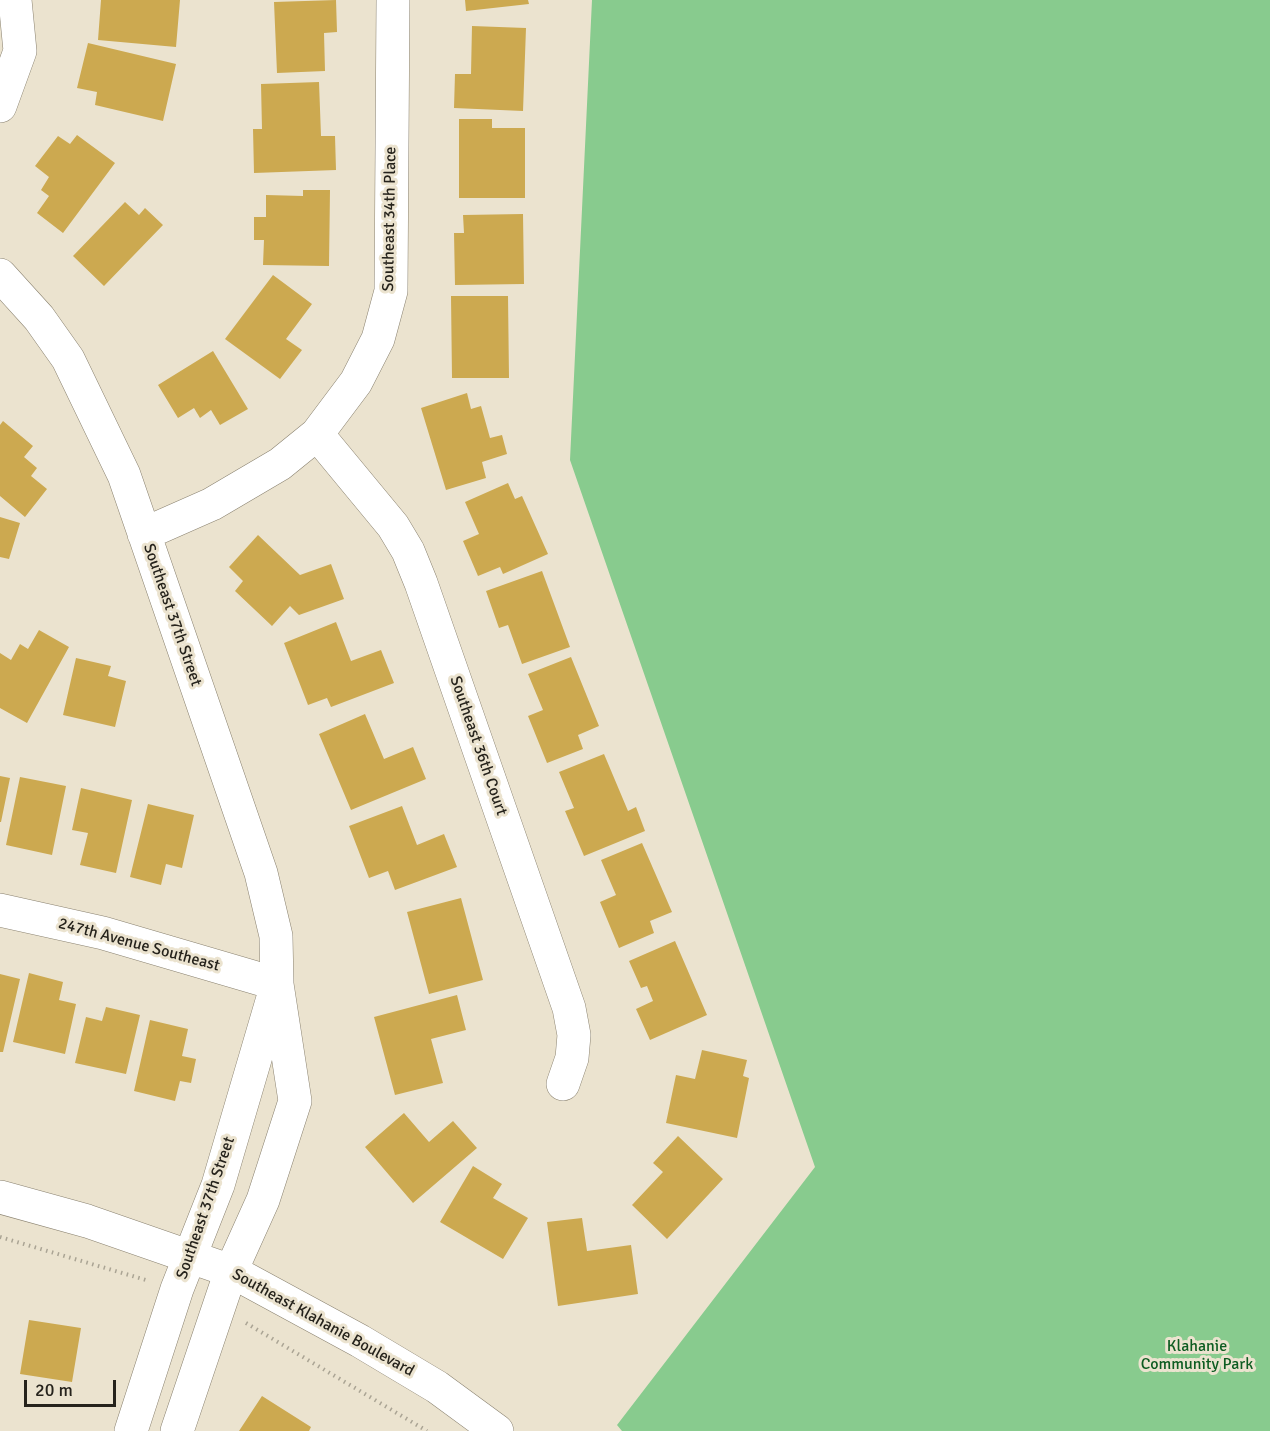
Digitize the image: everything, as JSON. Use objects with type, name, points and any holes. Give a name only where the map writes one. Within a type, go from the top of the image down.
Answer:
[{"type":"street","points":[[0,106],[20,51],[15,0]]},
{"type":"street","name":"Southeast 34th Place","points":[[144,534],[212,504],[280,465],[317,434],[357,382],[378,339],[391,291],[393,0]]},
{"type":"street","name":"Southeast 37th Street","points":[[0,275],[39,318],[68,359],[124,475],[261,873],[276,936],[277,984],[295,1101],[263,1200],[231,1271],[177,1431]]},
{"type":"street","name":"Southeast 36th Court","points":[[317,434],[393,526],[408,551],[422,583],[569,1008],[574,1035],[572,1058],[563,1084]]},
{"type":"street","name":"247th Avenue Southeast","points":[[0,910],[103,933],[277,984]]},
{"type":"street","name":"Southeast 37th Street","points":[[131,1431],[177,1288],[218,1185],[277,984]]},
{"type":"street","name":"Southeast Klahanie Boulevard","points":[[0,1197],[87,1221],[231,1271],[360,1341],[436,1387],[497,1431]]},
{"type":"green space","name":"Klahanie Community Park","points":[[592,0],[1270,0],[1270,1431],[622,1431],[617,1425],[815,1167],[570,460]]},
{"type":"building","points":[[101,0],[180,0],[176,47],[98,40]]},
{"type":"building","points":[[336,0],[337,32],[324,33],[325,71],[277,73],[274,2]]},
{"type":"building","points":[[465,0],[528,0],[529,4],[466,11]]},
{"type":"building","points":[[472,26],[526,28],[523,111],[454,108],[455,74],[471,74]]},
{"type":"building","points":[[88,43],[176,64],[163,121],[95,105],[97,92],[77,88]]},
{"type":"building","points":[[319,82],[321,136],[335,136],[336,170],[254,173],[253,129],[262,129],[261,84]]},
{"type":"building","points":[[459,119],[492,119],[492,128],[525,128],[525,198],[459,198]]},
{"type":"building","points":[[77,135],[115,163],[63,233],[37,213],[49,196],[41,190],[49,177],[35,166],[58,136],[70,144]]},
{"type":"building","points":[[303,190],[330,190],[329,266],[263,265],[264,240],[254,240],[254,217],[266,217],[266,195],[303,196]]},
{"type":"building","points":[[125,202],[139,215],[145,208],[163,225],[104,286],[73,256]]},
{"type":"building","points":[[523,214],[524,284],[455,285],[454,233],[464,233],[463,215]]},
{"type":"building","points":[[273,275],[312,304],[286,339],[302,350],[280,379],[225,339]]},
{"type":"building","points":[[451,296],[508,296],[509,378],[452,378]]},
{"type":"building","points":[[213,351],[248,409],[220,425],[211,410],[200,418],[194,408],[178,418],[158,385]]},
{"type":"building","points":[[467,393],[471,409],[481,406],[490,438],[502,435],[507,454],[482,462],[486,478],[446,490],[421,408]]},
{"type":"building","points":[[3,421],[33,446],[24,457],[37,468],[31,476],[47,489],[25,517],[0,496],[0,425]]},
{"type":"building","points":[[508,483],[515,499],[522,496],[548,554],[503,574],[500,567],[478,576],[463,541],[479,534],[465,502]]},
{"type":"building","points":[[0,517],[20,523],[9,559],[0,557]]},
{"type":"building","points":[[258,535],[300,575],[331,564],[344,599],[299,615],[290,606],[272,626],[235,591],[243,581],[229,567]]},
{"type":"building","points":[[542,571],[570,647],[522,664],[508,625],[499,628],[486,591]]},
{"type":"building","points":[[336,622],[351,661],[381,650],[394,683],[331,707],[327,698],[308,705],[284,643]]},
{"type":"building","points":[[39,630],[69,647],[27,723],[0,708],[0,653],[11,660],[20,644],[28,649]]},
{"type":"building","points":[[571,657],[599,726],[578,735],[583,749],[547,763],[528,716],[543,710],[528,674]]},
{"type":"building","points":[[76,658],[111,666],[108,676],[126,681],[115,727],[63,715]]},
{"type":"building","points":[[365,714],[384,759],[413,747],[426,779],[351,810],[319,734]]},
{"type":"building","points":[[604,754],[628,811],[636,807],[645,831],[584,856],[565,811],[574,808],[559,772]]},
{"type":"building","points":[[0,776],[10,778],[1,822],[0,822]]},
{"type":"building","points":[[20,777],[66,786],[52,855],[6,845]]},
{"type":"building","points":[[81,788],[132,800],[116,873],[80,865],[88,833],[72,830]]},
{"type":"building","points":[[148,804],[194,815],[182,868],[166,864],[161,885],[130,877]]},
{"type":"building","points":[[402,806],[417,845],[444,834],[457,867],[395,890],[388,871],[369,878],[349,826]]},
{"type":"building","points":[[642,843],[672,912],[650,921],[654,933],[619,948],[600,902],[616,895],[601,860]]},
{"type":"building","points":[[461,898],[483,980],[429,994],[407,912]]},
{"type":"building","points":[[675,941],[707,1015],[650,1040],[636,1009],[653,1001],[647,986],[641,988],[629,961]]},
{"type":"building","points":[[29,973],[63,982],[59,1000],[76,1004],[65,1054],[13,1042]]},
{"type":"building","points":[[0,974],[20,979],[3,1052],[0,1052]]},
{"type":"building","points":[[457,995],[466,1030],[431,1039],[443,1083],[395,1095],[374,1017]]},
{"type":"building","points":[[106,1007],[140,1015],[126,1074],[75,1063],[86,1017],[102,1021]]},
{"type":"building","points":[[150,1020],[188,1029],[182,1056],[196,1059],[191,1083],[180,1081],[175,1101],[134,1091]]},
{"type":"building","points":[[702,1050],[747,1060],[743,1076],[749,1078],[737,1138],[666,1123],[676,1075],[695,1079]]},
{"type":"building","points":[[404,1113],[429,1142],[453,1121],[477,1148],[413,1203],[365,1147]]},
{"type":"building","points":[[678,1136],[723,1179],[667,1239],[632,1205],[663,1172],[653,1163]]},
{"type":"building","points":[[473,1166],[502,1184],[493,1198],[528,1218],[503,1259],[440,1222]]},
{"type":"building","points":[[582,1218],[587,1251],[631,1245],[638,1294],[558,1306],[547,1222]]},
{"type":"building","points":[[29,1320],[81,1328],[72,1382],[20,1374]]},
{"type":"building","points":[[262,1396],[311,1427],[309,1431],[239,1431]]}]
